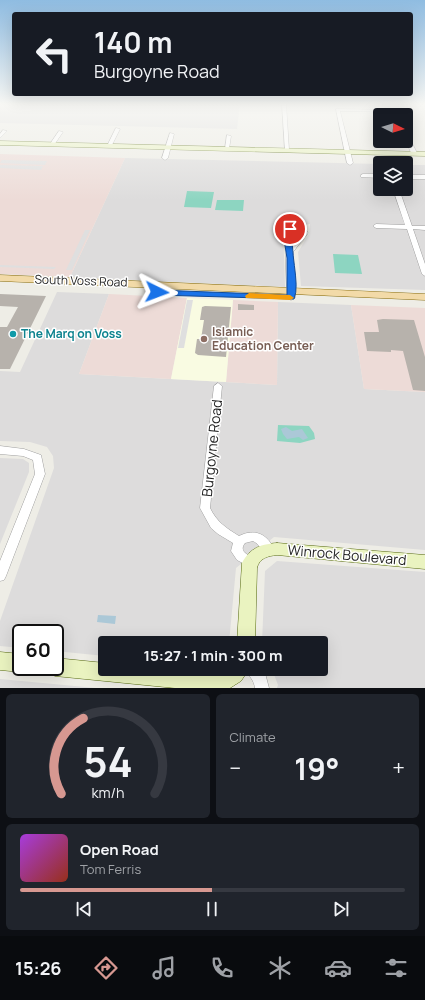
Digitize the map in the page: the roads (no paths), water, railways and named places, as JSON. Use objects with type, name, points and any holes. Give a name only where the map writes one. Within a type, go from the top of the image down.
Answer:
[{"type":"main road","name":"South Voss Road","points":[[0,278],[52,284],[207,291],[425,297]]},
{"type":"main road","name":"South Voss Road","points":[[0,286],[52,284]]},
{"type":"main road","name":"South Voss Road","points":[[291,294],[425,303]]},
{"type":"street","points":[[52,144],[58,135]]},
{"type":"street","points":[[109,146],[115,135]]},
{"type":"street","points":[[164,158],[172,135]]},
{"type":"street","points":[[286,135],[287,150]]},
{"type":"street","points":[[344,135],[350,163]]},
{"type":"street","points":[[227,149],[229,136]]},
{"type":"street","points":[[0,143],[425,154]]},
{"type":"street","points":[[411,148],[414,154]]},
{"type":"street","points":[[363,176],[373,176]]},
{"type":"street","points":[[413,177],[425,177]]},
{"type":"street","points":[[398,196],[425,274]]},
{"type":"street","points":[[376,226],[425,228]]},
{"type":"street","points":[[289,252],[305,233],[302,230],[290,229],[287,239],[291,294]]},
{"type":"street","name":"Burgoyne Road","points":[[218,386],[205,508],[212,524],[222,532],[239,541]]},
{"type":"street","points":[[0,450],[38,458],[40,474],[0,576]]},
{"type":"street","points":[[246,636],[250,562],[254,556],[269,550],[266,542],[259,537],[251,536],[239,541],[236,547],[237,554],[241,559],[250,562]]},
{"type":"street","name":"Winrock Boulevard","points":[[269,550],[425,562]]},
{"type":"street","points":[[0,661],[12,662]]},
{"type":"street","points":[[64,668],[224,685],[234,676]]},
{"type":"street","points":[[258,676],[262,688]]},
{"type":"water","points":[[286,427],[292,431],[302,429],[308,438],[303,440],[299,437],[287,439],[281,429]]},
{"type":"water","points":[[98,615],[116,616],[115,624],[97,622]]},
{"type":"place","name":"The Marq on Voss","points":[[13,334]]},
{"type":"place","name":"Islamic Education Center","points":[[204,339]]}]
